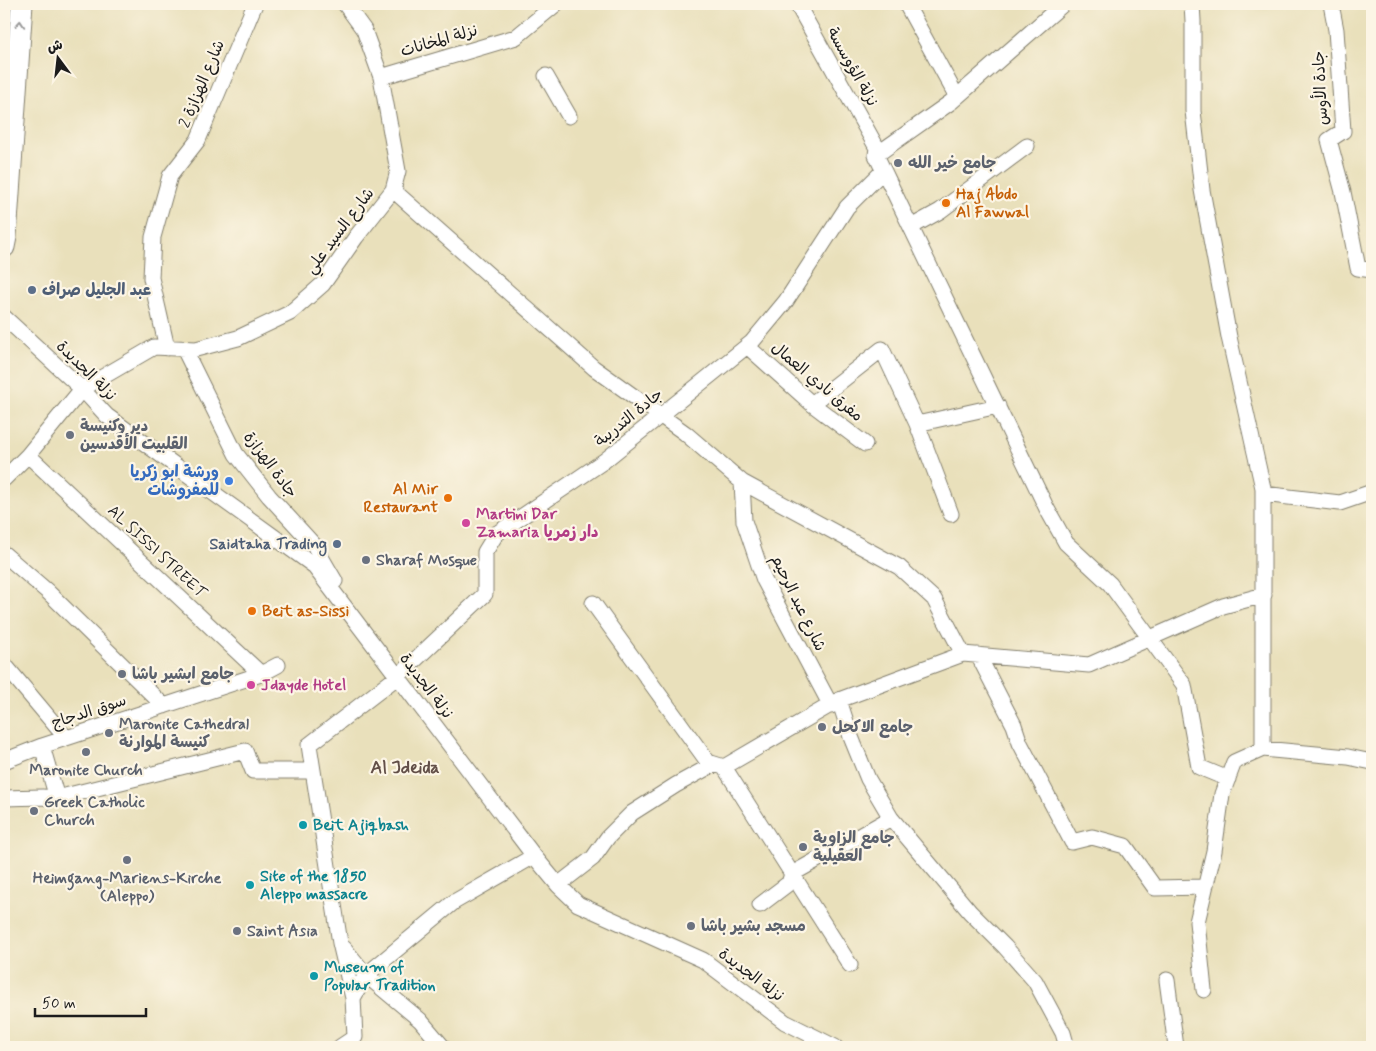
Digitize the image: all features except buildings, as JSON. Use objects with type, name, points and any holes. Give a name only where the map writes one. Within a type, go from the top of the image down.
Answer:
[{"type":"main road","points":[[4,247],[6,237],[8,142],[22,4]]},
{"type":"street","name":"شارع الهزازة 2","points":[[167,348],[151,278],[153,237],[170,176],[198,140],[255,4]]},
{"type":"street","name":"شارع السيد علي","points":[[4,479],[28,455],[82,389],[154,347],[196,349],[238,338],[290,313],[323,284],[392,190],[398,171],[380,77],[364,30],[345,4]]},
{"type":"street","name":"نزلة المخانات","points":[[380,77],[516,37],[556,4]]},
{"type":"street","name":"نزلة الؤوسسة","points":[[797,4],[876,151],[883,170],[1047,509],[1066,543],[1110,584],[1184,685],[1199,767],[1228,779]]},
{"type":"street","points":[[906,4],[957,97]]},
{"type":"street","points":[[876,151],[957,97],[1064,4]]},
{"type":"street","points":[[1192,4],[1193,111],[1202,190],[1229,337],[1263,494],[1263,749]]},
{"type":"street","name":"جادة الأوس","points":[[1331,4],[1336,30],[1343,131],[1329,140],[1343,192],[1358,268],[1372,270]]},
{"type":"street","points":[[546,76],[569,116]]},
{"type":"street","points":[[911,227],[940,211],[1027,146]]},
{"type":"street","name":"جادة التدريبة","points":[[313,771],[309,745],[397,677],[485,594],[485,552],[496,534],[604,461],[747,346],[786,300],[847,207],[883,170]]},
{"type":"street","points":[[392,190],[594,368],[685,433],[742,482],[899,567],[934,599],[1014,725],[1020,743],[1072,842],[1092,837],[1124,846],[1155,888],[1205,887]]},
{"type":"street","name":"نزلة الجديدة","points":[[4,317],[82,389],[107,416],[313,565],[534,856],[558,885],[578,904],[703,960],[785,1022],[835,1047]]},
{"type":"street","name":"مفرق نادي العمال","points":[[747,346],[812,404],[865,444]]},
{"type":"street","name":"جادة الهزازة","points":[[184,349],[236,454],[269,496],[314,545],[335,580],[336,595]]},
{"type":"street","points":[[812,404],[882,350],[917,424],[951,514]]},
{"type":"street","points":[[917,424],[998,406]]},
{"type":"street","name":"AL SISSI STREET","points":[[28,455],[261,674]]},
{"type":"street","name":"شارع عبد الرحيم","points":[[742,482],[744,521],[764,580],[835,703],[868,779],[891,818],[970,912],[1005,947],[1035,982],[1063,1033],[1067,1047]]},
{"type":"street","points":[[1263,494],[1340,503],[1372,492]]},
{"type":"street","points":[[4,554],[48,592],[164,706]]},
{"type":"street","points":[[558,885],[593,858],[608,837],[632,813],[676,785],[719,765],[835,703],[970,655],[1088,665],[1223,606],[1264,595]]},
{"type":"street","points":[[593,604],[708,762],[719,765],[850,965]]},
{"type":"street","points":[[4,664],[66,738]]},
{"type":"street","name":"سوق الدجاج","points":[[57,798],[42,746],[261,674],[278,665]]},
{"type":"street","points":[[4,761],[42,746]]},
{"type":"street","points":[[1204,990],[1197,922],[1214,852],[1222,794],[1234,762],[1263,749],[1348,757],[1372,762]]},
{"type":"street","points":[[4,798],[57,798],[245,751],[253,771],[313,771],[340,943],[353,998],[355,1036],[340,1047]]},
{"type":"street","points":[[760,905],[789,883],[792,874],[891,818]]},
{"type":"street","points":[[353,998],[366,975],[454,902],[534,856]]},
{"type":"street","points":[[340,943],[366,975],[420,1020],[443,1047]]},
{"type":"street","points":[[1168,980],[1176,1047]]},
{"type":"place","name":"جامع خير الله","points":[[898,163]]},
{"type":"place","name":"Haj Abdo Al Fawwal","points":[[946,203]]},
{"type":"place","name":"عبد الجليل صراف","points":[[32,290]]},
{"type":"place","name":"دير وكنيسة القلبيت الأقدسين","points":[[70,435]]},
{"type":"place","name":"ورشة ابو زكريا للمفروشات","points":[[229,481]]},
{"type":"place","name":"Al Mir Restaurant","points":[[448,498]]},
{"type":"place","name":"Martini Dar Zamaria دار زمريا","points":[[466,523]]},
{"type":"place","name":"Saidtaha Trading","points":[[337,544]]},
{"type":"place","name":"Sharaf Mosque","points":[[366,560]]},
{"type":"place","name":"Beit as-Sissi","points":[[252,611]]},
{"type":"place","name":"جامع ابشير باشا","points":[[122,674]]},
{"type":"place","name":"Jdayde Hotel","points":[[251,685]]},
{"type":"place","name":"جامع الاكحل","points":[[822,727]]},
{"type":"place","name":"Maronite Cathedral كنيسة الموارنة","points":[[109,733]]},
{"type":"place","name":"Maronite Church","points":[[86,752]]},
{"type":"place","name":"Greek Catholic Church","points":[[34,811]]},
{"type":"place","name":"Beit Ajiqbash","points":[[303,825]]},
{"type":"place","name":"جامع الزاوية العقيلية","points":[[803,847]]},
{"type":"place","name":"Heimgang-Mariens-Kirche (Aleppo)","points":[[127,860]]},
{"type":"place","name":"Site of the 1850 Aleppo massacre","points":[[250,885]]},
{"type":"place","name":"مسجد بشير باشا","points":[[691,926]]},
{"type":"place","name":"Saint Asia","points":[[237,931]]},
{"type":"place","name":"Museum of Popular Tradition","points":[[314,976]]},
{"type":"district","name":"Al Jdeida","points":[[405,768]]}]
